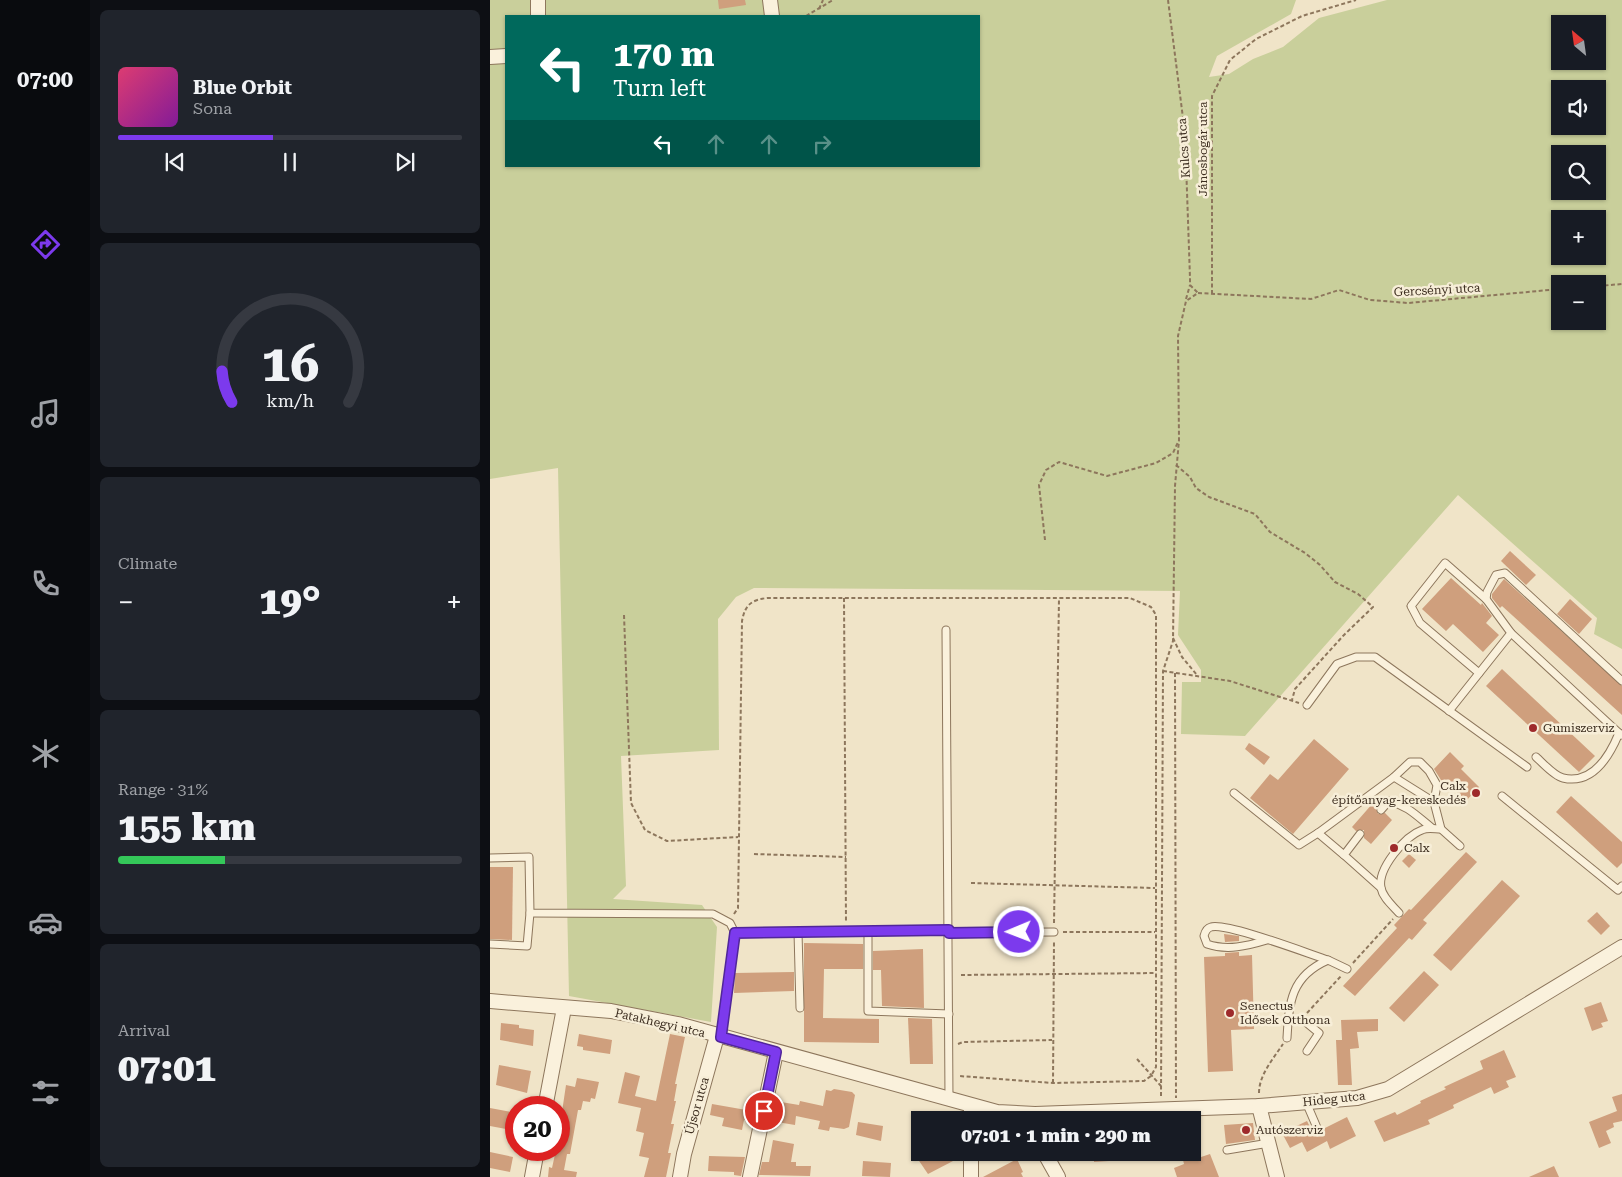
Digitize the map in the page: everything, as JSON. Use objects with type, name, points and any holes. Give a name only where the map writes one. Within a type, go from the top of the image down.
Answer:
[{"type":"street","points":[[538,0],[538,15]]},
{"type":"street","points":[[770,0],[772,15]]},
{"type":"street","points":[[490,57],[505,56]]},
{"type":"street","name":"Hideg utca","points":[[1130,1111],[1259,1106],[1357,1098],[1388,1089],[1622,947]]},
{"type":"street","name":"Patakhegyi utca","points":[[490,1001],[634,1015],[678,1024],[949,1100],[968,1111]]},
{"type":"street","points":[[547,1096],[564,1008]]},
{"type":"street","name":"Újsor utca","points":[[680,1177],[684,1154],[719,1037]]},
{"type":"street","points":[[750,1177],[776,1052]]},
{"type":"street","points":[[1259,1106],[1278,1177]]},
{"type":"street","points":[[532,1177],[536,1161]]},
{"type":"street","points":[[971,1161],[971,1177]]},
{"type":"street","points":[[1049,1161],[1058,1177]]},
{"type":"lane","points":[[1479,673],[1420,623],[1410,606],[1445,563],[1486,599],[1511,633],[1621,735],[1611,752],[1593,773],[1579,779],[1562,778],[1536,757]]},
{"type":"lane","points":[[1486,599],[1487,592],[1496,574],[1505,573],[1622,681]]},
{"type":"lane","points":[[946,630],[949,1100]]},
{"type":"lane","points":[[1450,711],[1511,633]]},
{"type":"lane","points":[[1307,705],[1337,664],[1356,657],[1375,656],[1527,767]]},
{"type":"lane","points":[[1234,792],[1299,845],[1394,777],[1410,762],[1420,762],[1429,771],[1437,785],[1434,802],[1441,829],[1460,846]]},
{"type":"lane","points":[[1394,777],[1434,802]]},
{"type":"lane","points":[[1502,796],[1618,890],[1622,886]]},
{"type":"lane","points":[[1381,810],[1389,801],[1399,803],[1432,828]]},
{"type":"lane","points":[[1399,912],[1385,898],[1381,888],[1381,875],[1387,862],[1414,834],[1423,829],[1441,829]]},
{"type":"lane","points":[[1318,833],[1381,888]]},
{"type":"lane","points":[[1344,855],[1360,834]]},
{"type":"lane","points":[[490,858],[529,857],[530,913],[527,946],[490,944]]},
{"type":"lane","points":[[530,913],[713,914],[730,923],[735,933],[719,1037]]},
{"type":"lane","points":[[1267,940],[1248,946],[1221,948],[1207,944],[1204,936],[1207,930],[1214,926],[1248,933],[1328,960],[1347,969]]},
{"type":"lane","points":[[735,933],[846,931],[1054,932]]},
{"type":"lane","points":[[868,931],[868,1011],[949,1014]]},
{"type":"lane","points":[[798,932],[800,1008]]},
{"type":"lane","points":[[1287,1038],[1289,1003],[1297,986],[1309,971],[1328,960]]},
{"type":"lane","points":[[1302,1019],[1319,1033],[1306,1051]]},
{"type":"lane","points":[[1306,1102],[1318,1130]]},
{"type":"lane","points":[[1228,1150],[1269,1142]]},
{"type":"path","points":[[819,9],[823,0]]},
{"type":"path","points":[[808,15],[833,0]]},
{"type":"path","name":"Kulcs utca","points":[[1162,1109],[1163,671],[1172,637],[1176,465],[1179,440],[1178,336],[1190,285],[1185,134],[1168,0]]},
{"type":"path","name":"Jánosbogár utca","points":[[1212,294],[1212,96],[1222,74],[1230,60],[1256,39],[1302,16],[1356,0]]},
{"type":"path","points":[[1606,285],[1622,284]]},
{"type":"path","points":[[1186,300],[1198,293],[1190,285]]},
{"type":"path","name":"Gercsényi utca","points":[[1198,293],[1311,299],[1339,290],[1370,300],[1408,303],[1551,290]]},
{"type":"path","points":[[1045,540],[1039,485],[1046,470],[1059,462],[1107,476],[1156,463],[1173,453],[1179,440]]},
{"type":"path","points":[[1176,465],[1190,477],[1196,488],[1209,497],[1254,514],[1270,532],[1305,553],[1320,565],[1335,582],[1358,594],[1373,607],[1343,636],[1295,689],[1292,700]]},
{"type":"path","points":[[730,923],[738,908],[742,621],[744,608],[753,600],[767,598],[1130,598],[1151,607],[1156,615],[1156,1067],[1152,1076],[1144,1081],[1053,1083],[949,1075]]},
{"type":"path","points":[[844,598],[846,931]]},
{"type":"path","points":[[1053,1083],[1052,1040],[1059,598]]},
{"type":"path","points":[[624,615],[631,803],[645,830],[667,841],[738,837]]},
{"type":"path","points":[[1172,637],[1182,657],[1197,676]]},
{"type":"path","points":[[1163,671],[1230,681],[1307,705]]},
{"type":"path","points":[[1175,673],[1176,1108]]},
{"type":"path","points":[[754,854],[846,857]]},
{"type":"path","points":[[971,884],[1155,888]]},
{"type":"path","points":[[1302,1019],[1399,912]]},
{"type":"path","points":[[1054,932],[1155,932]]},
{"type":"path","points":[[961,975],[1156,973]]},
{"type":"path","points":[[1259,1106],[1259,1087],[1266,1069],[1287,1038]]},
{"type":"path","points":[[949,1048],[963,1042],[1052,1040]]},
{"type":"path","points":[[1137,1059],[1161,1086]]},
{"type":"green space","points":[[490,0],[1296,0],[1291,14],[1217,56],[1209,77],[1229,74],[1253,59],[1283,47],[1319,18],[1387,0],[1622,0],[1622,649],[1594,634],[1597,618],[1458,495],[1245,736],[1181,734],[1182,682],[1201,682],[1201,670],[1178,635],[1180,591],[754,588],[736,597],[718,619],[719,750],[621,756],[626,886],[613,899],[702,905],[717,927],[711,1022],[569,996],[558,468],[490,479]]},
{"type":"building","points":[[718,0],[745,0],[746,5],[719,9]]},
{"type":"building","points":[[1510,551],[1536,575],[1526,585],[1501,561]]},
{"type":"building","points":[[1451,578],[1481,605],[1482,603],[1492,616],[1486,623],[1499,635],[1483,652],[1453,624],[1446,631],[1422,609]]},
{"type":"building","points":[[1504,579],[1622,686],[1622,715],[1502,606],[1500,608],[1492,598],[1492,594]]},
{"type":"building","points":[[1570,599],[1592,619],[1579,634],[1557,614]]},
{"type":"building","points":[[1502,669],[1595,756],[1579,772],[1486,686]]},
{"type":"building","points":[[1314,739],[1349,769],[1293,834],[1250,798],[1270,774],[1278,780]]},
{"type":"building","points":[[1249,743],[1270,757],[1264,765],[1245,749]]},
{"type":"building","points":[[1450,752],[1464,766],[1461,769],[1479,787],[1466,801],[1448,783],[1446,785],[1441,780],[1434,769]]},
{"type":"building","points":[[1571,796],[1622,842],[1622,863],[1617,868],[1556,812]]},
{"type":"building","points":[[1373,803],[1377,806],[1378,814],[1385,813],[1392,820],[1371,844],[1364,838],[1364,830],[1356,831],[1352,827]]},
{"type":"building","points":[[1466,852],[1477,862],[1423,920],[1427,923],[1412,940],[1409,938],[1355,996],[1343,986],[1397,928],[1394,925],[1409,909],[1411,910]]},
{"type":"building","points":[[1409,854],[1416,860],[1409,868],[1402,861]]},
{"type":"building","points":[[490,867],[513,867],[512,940],[490,939]]},
{"type":"building","points":[[1502,880],[1520,896],[1451,971],[1433,955]]},
{"type":"building","points":[[1597,912],[1610,926],[1601,935],[1587,921]]},
{"type":"building","points":[[1224,934],[1239,936],[1239,941],[1225,942]]},
{"type":"building","points":[[804,943],[863,944],[863,969],[824,969],[823,1018],[879,1019],[879,1043],[804,1042]]},
{"type":"building","points":[[923,949],[924,1008],[882,1006],[881,970],[873,970],[873,951]]},
{"type":"building","name":"Senectus Idősek Otthona","points":[[1239,952],[1239,956],[1252,955],[1254,1029],[1231,1030],[1233,1071],[1208,1072],[1204,957],[1225,956],[1225,953]]},
{"type":"building","points":[[1424,971],[1439,985],[1404,1022],[1389,1008]]},
{"type":"building","points":[[794,972],[794,991],[734,993],[735,973]]},
{"type":"building","points":[[1601,1002],[1608,1021],[1601,1023],[1603,1027],[1592,1031],[1584,1008]]},
{"type":"building","points":[[908,1018],[932,1019],[933,1064],[910,1064]]},
{"type":"building","points":[[1378,1019],[1378,1031],[1357,1032],[1359,1048],[1350,1049],[1352,1085],[1338,1085],[1336,1040],[1342,1040],[1341,1020]]},
{"type":"building","points":[[501,1023],[519,1025],[519,1028],[534,1030],[533,1046],[500,1040]]},
{"type":"building","points":[[579,1034],[612,1040],[610,1054],[583,1050],[583,1047],[577,1046]]},
{"type":"building","points":[[670,1034],[685,1037],[675,1084],[677,1084],[674,1101],[676,1101],[671,1124],[674,1124],[668,1153],[671,1153],[666,1177],[644,1177],[649,1158],[639,1156],[644,1133],[636,1131],[641,1108],[618,1103],[625,1072],[640,1076],[635,1096],[656,1101]]},
{"type":"building","points":[[1504,1050],[1516,1077],[1506,1081],[1509,1087],[1494,1094],[1491,1087],[1453,1105],[1454,1108],[1428,1120],[1430,1124],[1384,1142],[1374,1121],[1395,1112],[1397,1115],[1421,1103],[1420,1101],[1446,1089],[1444,1087],[1483,1069],[1480,1061]]},
{"type":"building","points":[[499,1065],[531,1071],[527,1093],[496,1085]]},
{"type":"building","points":[[577,1078],[599,1082],[595,1099],[591,1098],[590,1102],[583,1101],[581,1110],[578,1110],[570,1154],[570,1096],[564,1096],[566,1085],[575,1087]]},
{"type":"building","points":[[834,1089],[852,1092],[855,1095],[849,1127],[844,1129],[830,1127],[829,1131],[818,1129],[820,1121],[796,1116],[795,1125],[771,1121],[775,1101],[799,1105],[800,1101],[823,1106],[826,1090],[831,1091]]},
{"type":"building","points":[[1622,1094],[1622,1121],[1613,1123],[1614,1127],[1606,1131],[1611,1143],[1599,1148],[1589,1122],[1617,1111],[1612,1097]]},
{"type":"building","points":[[712,1104],[752,1111],[750,1121],[744,1120],[742,1130],[722,1126],[724,1118],[710,1115]]},
{"type":"building","points":[[490,1108],[505,1111],[505,1129],[490,1126]]},
{"type":"building","points":[[1347,1117],[1356,1136],[1330,1149],[1327,1141],[1307,1152],[1302,1142],[1290,1148],[1282,1133],[1307,1121],[1313,1133],[1320,1135],[1323,1129]]},
{"type":"building","points":[[858,1122],[883,1126],[881,1141],[856,1135]]},
{"type":"building","points":[[1253,1123],[1255,1140],[1226,1144],[1224,1125]]},
{"type":"building","points":[[773,1140],[794,1144],[791,1162],[796,1162],[796,1166],[811,1166],[810,1176],[759,1175],[762,1162],[769,1162]]},
{"type":"building","points":[[490,1152],[505,1155],[505,1161],[512,1161],[510,1172],[490,1168]]},
{"type":"building","points":[[1210,1154],[1219,1177],[1177,1177],[1174,1168],[1184,1164],[1183,1161],[1201,1161],[1201,1157]]},
{"type":"building","points":[[709,1156],[745,1157],[741,1176],[734,1175],[734,1172],[708,1171]]},
{"type":"building","points":[[554,1161],[566,1161],[564,1170],[577,1172],[576,1177],[548,1177],[549,1167],[552,1168]]},
{"type":"building","points":[[863,1161],[891,1163],[890,1177],[862,1176]]},
{"type":"building","points":[[919,1161],[953,1161],[928,1174]]},
{"type":"building","points":[[1013,1161],[1018,1161],[1023,1172],[1021,1173],[1023,1177],[983,1177]]},
{"type":"building","points":[[1554,1166],[1559,1177],[1529,1177]]},
{"type":"place","name":"Gumiszerviz","points":[[1533,728]]},
{"type":"place","name":"Calx építőanyag-kereskedés","points":[[1476,793]]},
{"type":"place","name":"Calx","points":[[1394,848]]},
{"type":"place","name":"Senectus Idősek Otthona","points":[[1230,1013]]},
{"type":"place","name":"Autószerviz","points":[[1246,1130]]},
{"type":"route","points":[[764,1111],[776,1052],[721,1037],[735,933],[949,930],[949,933],[1019,932]]}]
